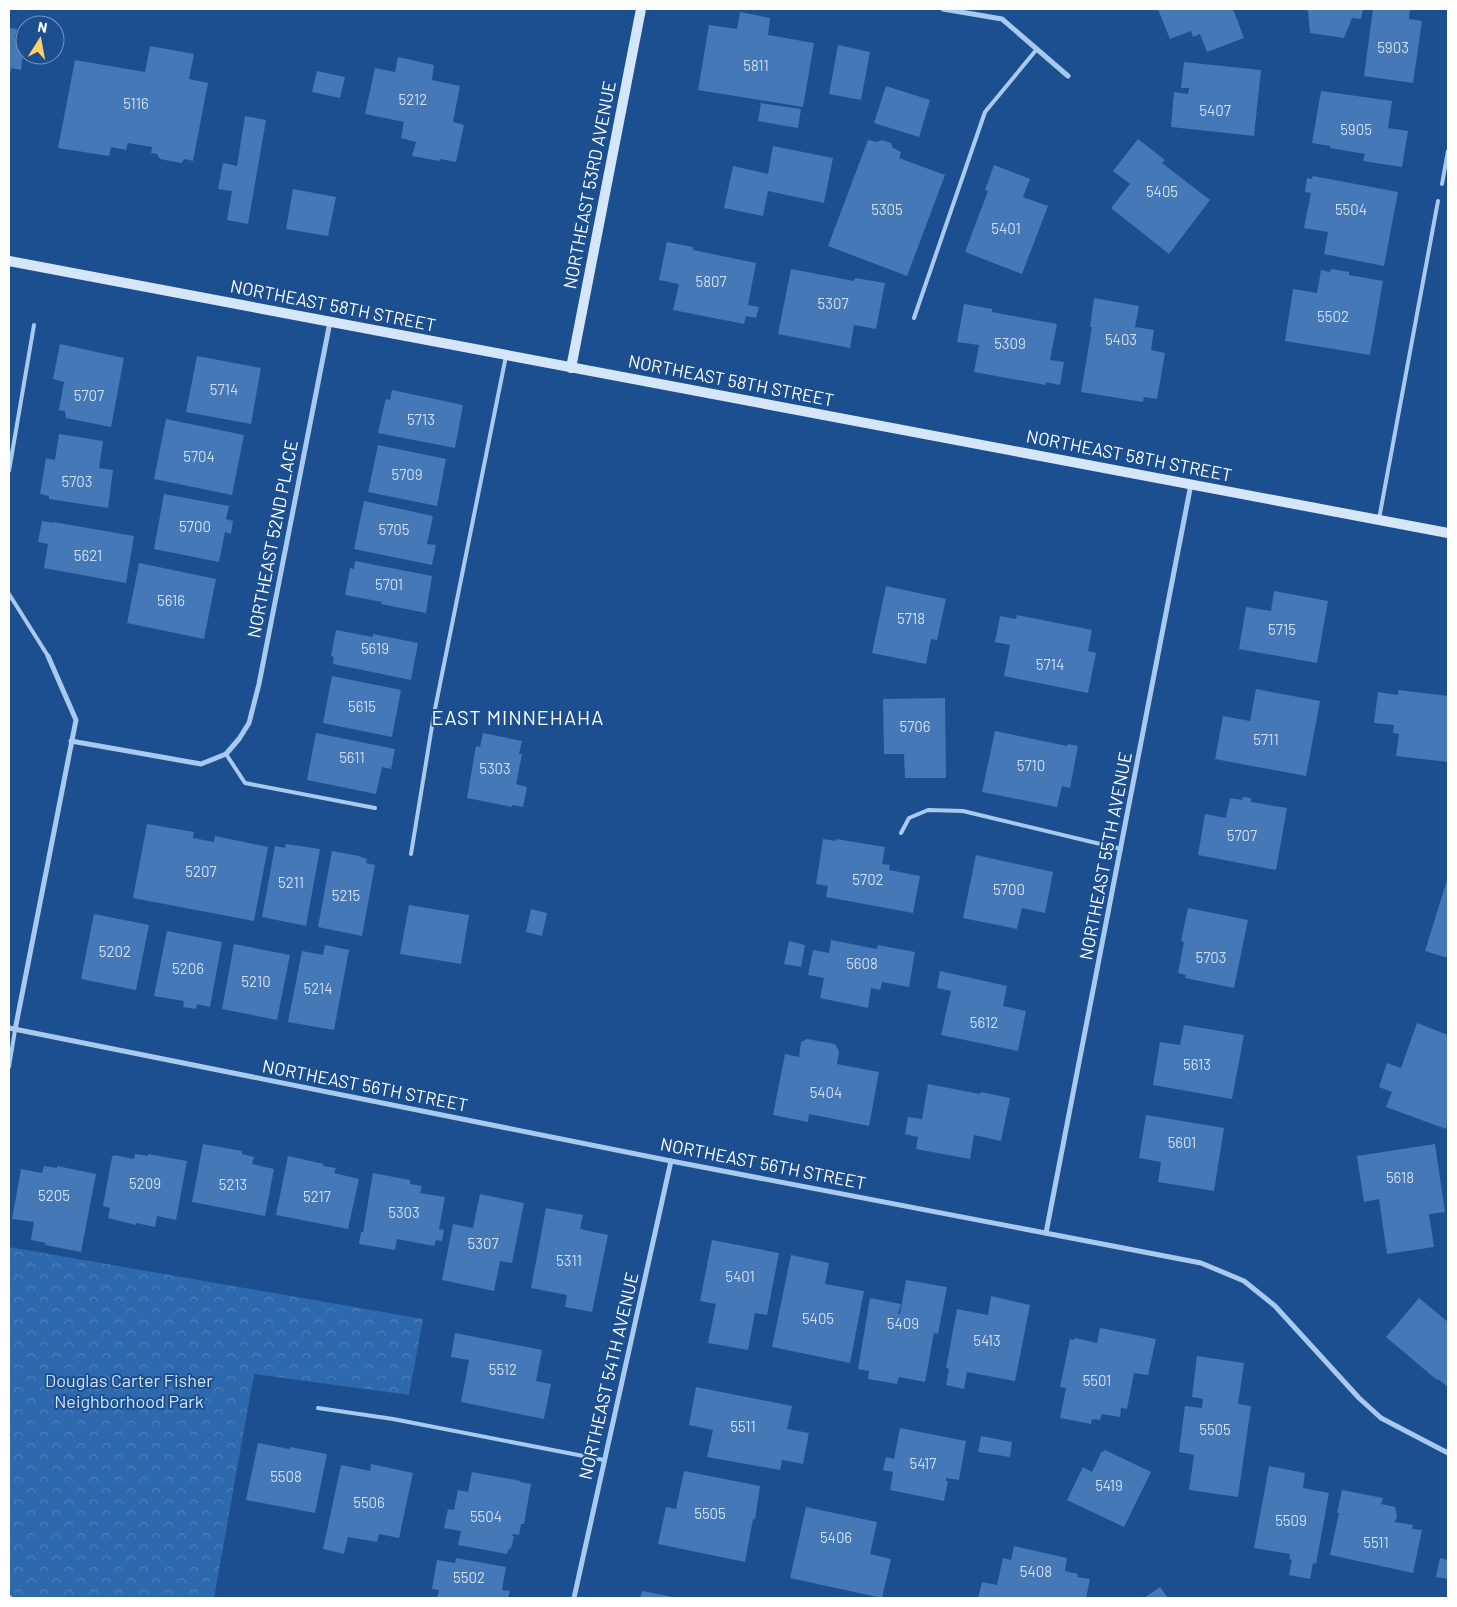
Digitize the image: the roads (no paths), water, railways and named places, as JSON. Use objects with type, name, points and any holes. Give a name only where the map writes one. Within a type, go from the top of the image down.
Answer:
[{"type":"street","name":"NORTHEAST 53RD AVENUE","points":[[570,368],[641,9]]},
{"type":"street","points":[[942,9],[1002,19],[1068,76]]},
{"type":"street","name":"NORTHEAST 58TH STREET","points":[[9,261],[1448,532]]},
{"type":"street","name":"NORTHEAST 52ND PLACE","points":[[226,754],[249,723],[257,692],[330,322]]},
{"type":"street","name":"NORTHEAST 55TH AVENUE","points":[[1046,1232],[1191,484]]},
{"type":"street","points":[[15,1030],[76,720],[48,656]]},
{"type":"street","points":[[71,741],[201,764],[226,754]]},
{"type":"street","name":"NORTHEAST 56TH STREET","points":[[9,1028],[671,1161],[1201,1263],[1244,1281],[1274,1306],[1359,1398],[1381,1418],[1448,1453]]},
{"type":"street","name":"NORTHEAST 54TH AVENUE","points":[[574,1598],[671,1161]]},
{"type":"lane","points":[[914,318],[985,112],[1037,49]]},
{"type":"lane","points":[[1442,184],[1448,152]]},
{"type":"lane","points":[[1379,519],[1438,201]]},
{"type":"lane","points":[[9,471],[34,326]]},
{"type":"lane","points":[[411,854],[434,714],[506,356]]},
{"type":"lane","points":[[9,594],[48,656]]},
{"type":"lane","points":[[226,754],[245,783],[375,808]]},
{"type":"lane","points":[[901,833],[909,818],[928,810],[963,811],[1121,849]]},
{"type":"lane","points":[[9,1067],[15,1030]]},
{"type":"lane","points":[[318,1408],[393,1419],[604,1460]]},
{"type":"district","name":"EAST MINNEHAHA","points":[[518,718]]},
{"type":"park label","name":"Douglas Carter Fisher Neighborhood Park","points":[[129,1391]]}]
